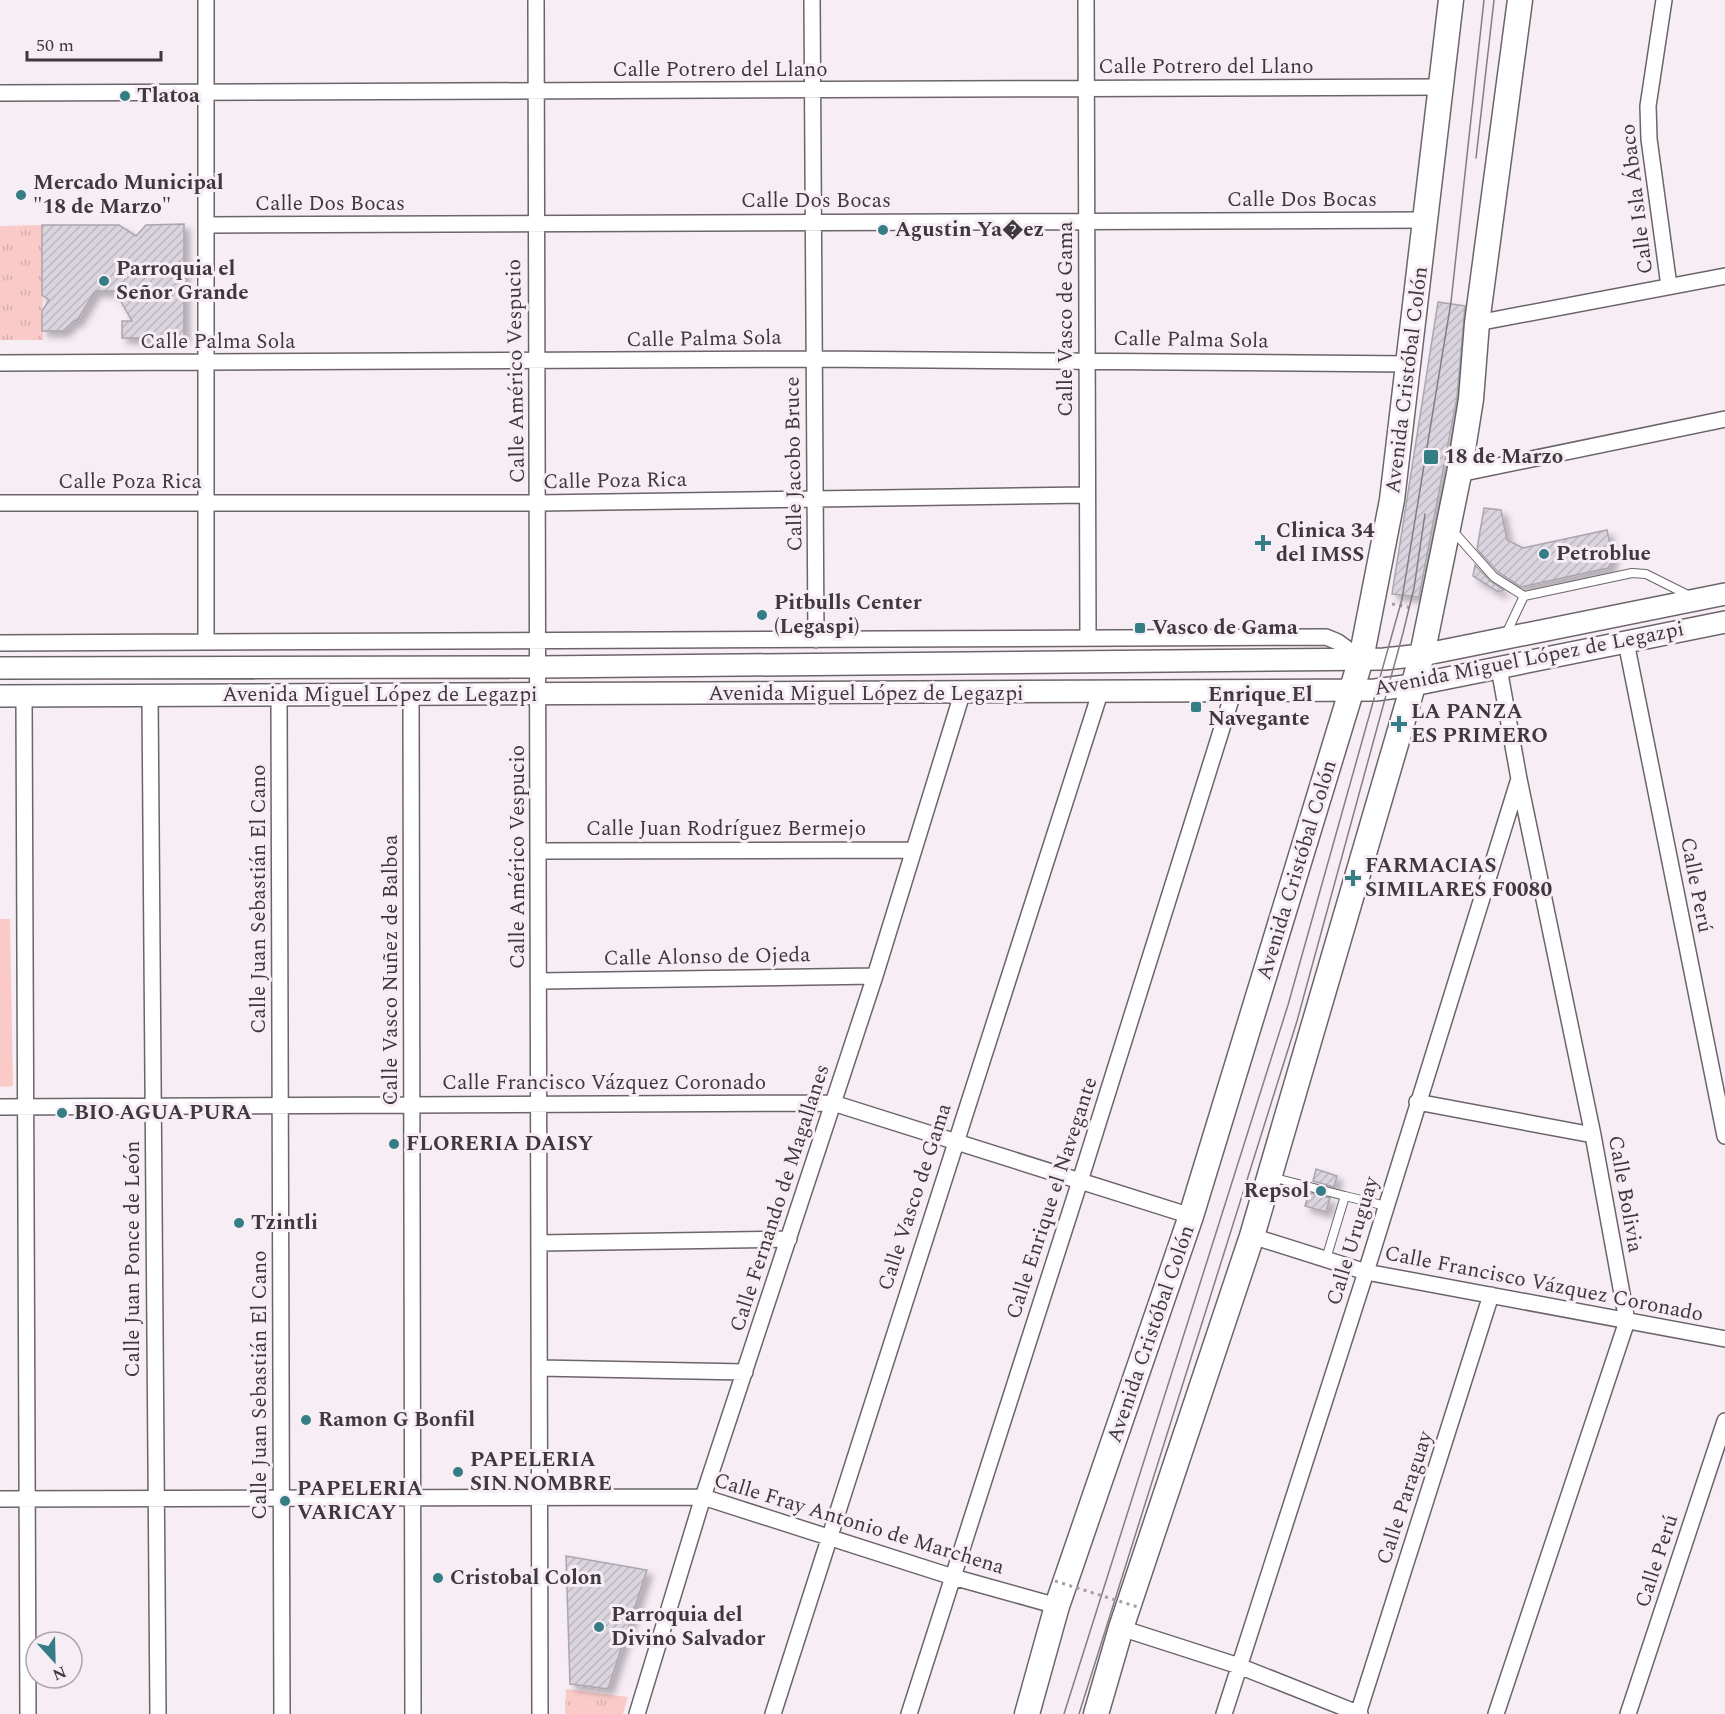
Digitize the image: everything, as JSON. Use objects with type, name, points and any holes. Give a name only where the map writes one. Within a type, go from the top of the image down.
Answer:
[{"type":"main road","name":"Avenida Cristóbal Colón","points":[[1027,1714],[1057,1606],[1191,1216],[1361,659],[1392,500],[1427,220],[1450,0]]},
{"type":"main road","points":[[1096,1714],[1121,1628],[1252,1236],[1422,655],[1459,474],[1471,399],[1477,323],[1520,0]]},
{"type":"main road","name":"Avenida Miguel López de Legazpi","points":[[0,668],[539,667],[1361,659],[1422,655],[1725,594]]},
{"type":"main road","name":"Avenida Miguel López de Legazpi","points":[[0,696],[1353,691],[1413,685],[1725,622]]},
{"type":"street","points":[[206,0],[207,642]]},
{"type":"street","name":"Calle Américo Vespucio","points":[[536,0],[535,223],[540,851],[538,1496],[540,1714]]},
{"type":"street","name":"Calle Jacobo Bruce","points":[[812,0],[816,640]]},
{"type":"street","name":"Calle Vasco de Gama","points":[[1086,0],[1088,638]]},
{"type":"street","name":"Calle Isla Ábaco","points":[[1664,0],[1648,106],[1649,139],[1669,286]]},
{"type":"street","name":"Calle Potrero del Llano","points":[[0,93],[535,93],[1440,87]]},
{"type":"street","name":"Calle Dos Bocas","points":[[206,225],[1427,220]]},
{"type":"street","points":[[1477,323],[1725,276]]},
{"type":"street","name":"Calle Palma Sola","points":[[0,363],[814,359],[1409,364]]},
{"type":"street","points":[[1459,474],[1725,419]]},
{"type":"street","name":"Calle Poza Rica","points":[[0,503],[538,503],[1087,495]]},
{"type":"street","name":"Avenida Miguel López de Legazpi","points":[[0,643],[1326,637],[1338,642],[1361,659]]},
{"type":"street","name":"Calle Perú","points":[[1626,642],[1725,1136]]},
{"type":"street","name":"Calle Bolivia","points":[[1496,1714],[1627,1321],[1593,1135],[1519,779],[1499,668]]},
{"type":"street","name":"Calle Vasco de Gama","points":[[773,1714],[1100,693]]},
{"type":"street","name":"Calle Enrique el Navegante","points":[[909,1714],[1233,693]]},
{"type":"street","name":"Calle Vasco Nuñez de Balboa","points":[[411,694],[412,1714]]},
{"type":"street","name":"Calle Fernando de Magallanes","points":[[637,1714],[703,1497],[875,976],[962,694]]},
{"type":"street","name":"Calle Juan Sebastián El Cano","points":[[279,695],[282,1714]]},
{"type":"street","points":[[24,696],[28,1714]]},
{"type":"street","name":"Calle Juan Ponce de León","points":[[150,696],[158,1714]]},
{"type":"street","name":"Calle Uruguay","points":[[1224,1714],[1366,1272],[1519,779]]},
{"type":"street","name":"Calle Juan Rodríguez Bermejo","points":[[540,851],[912,850]]},
{"type":"street","name":"Calle Alonso de Ojeda","points":[[540,981],[875,976]]},
{"type":"street","points":[[1417,1102],[1593,1135]]},
{"type":"street","name":"Calle Francisco Vázquez Coronado","points":[[0,1107],[833,1103],[1191,1216]]},
{"type":"street","name":"Calle Francisco Vázquez Coronado","points":[[1252,1236],[1366,1272],[1725,1339]]},
{"type":"street","points":[[539,1243],[789,1239]]},
{"type":"street","name":"Calle Paraguay","points":[[1359,1714],[1491,1295]]},
{"type":"street","points":[[539,1368],[745,1372]]},
{"type":"street","name":"Calle Perú","points":[[1628,1714],[1725,1421]]},
{"type":"street","name":"Calle Fray Antonio de Marchena","points":[[0,1499],[703,1497],[953,1577],[1057,1606]]},
{"type":"street","points":[[1121,1628],[1239,1666],[1359,1714]]},
{"type":"lane","points":[[1449,525],[1494,577],[1524,596],[1640,572],[1697,599]]},
{"type":"lane","points":[[1504,639],[1524,596]]},
{"type":"lane","points":[[1270,1176],[1386,1206]]},
{"type":"lane","points":[[1326,1260],[1345,1196]]},
{"type":"path","points":[[1372,599],[1431,611]]},
{"type":"path","points":[[1055,1581],[1141,1608]]},
{"type":"green space","points":[[42,225],[43,340],[0,340],[0,226]]},
{"type":"green space","points":[[0,919],[10,919],[13,1086],[0,1087]]},
{"type":"green space","points":[[566,1689],[628,1697],[623,1714],[565,1714]]},
{"type":"building","name":"Parroquia el Señor Grande","points":[[184,224],[184,338],[122,338],[122,321],[132,321],[115,291],[95,291],[77,321],[75,320],[63,331],[42,331],[42,311],[49,300],[42,295],[42,225],[119,225],[136,236],[146,225]]},
{"type":"building","name":"18 de Marzo","points":[[1438,302],[1465,306],[1457,397],[1419,597],[1392,594]]},
{"type":"building","name":"Petroblue","points":[[1484,508],[1501,510],[1507,540],[1523,548],[1607,530],[1613,559],[1608,568],[1521,587],[1498,572],[1477,549]]},
{"type":"building","points":[[1475,565],[1490,581],[1504,590],[1498,592],[1473,576]]},
{"type":"building","points":[[1316,1169],[1337,1176],[1334,1187],[1313,1181]]},
{"type":"building","points":[[1309,1193],[1330,1198],[1326,1212],[1305,1206]]},
{"type":"building","name":"Parroquia del Divino Salvador","points":[[566,1556],[647,1570],[608,1689],[570,1684]]},
{"type":"tram line","points":[[1064,1714],[1288,1005],[1402,599],[1451,302],[1484,0]]},
{"type":"tram line","points":[[1476,158],[1494,0]]},
{"type":"tram line","points":[[1079,1714],[1297,1021],[1403,633],[1414,588],[1425,514]]},
{"type":"place","name":"Tlatoa","points":[[125,96]]},
{"type":"place","name":"Mercado Municipal \"18 de Marzo\"","points":[[21,195]]},
{"type":"place","name":"Agustin Ya�ez","points":[[883,230]]},
{"type":"place","name":"Parroquia el Señor Grande","points":[[104,281]]},
{"type":"place","name":"18 de Marzo","points":[[1431,457]]},
{"type":"place","name":"Clinica 34 del IMSS","points":[[1263,543]]},
{"type":"place","name":"Petroblue","points":[[1544,554]]},
{"type":"place","name":"Pitbulls Center (Legaspi)","points":[[762,615]]},
{"type":"place","name":"Vasco de Gama","points":[[1140,628]]},
{"type":"place","name":"Enrique El Navegante","points":[[1196,707]]},
{"type":"place","name":"LA PANZA ES PRIMERO","points":[[1399,724]]},
{"type":"place","name":"FARMACIAS SIMILARES F0080","points":[[1353,878]]},
{"type":"place","name":"BIO AGUA PURA","points":[[62,1113]]},
{"type":"place","name":"FLORERIA DAISY","points":[[394,1144]]},
{"type":"place","name":"Repsol","points":[[1321,1191]]},
{"type":"place","name":"Tzintli","points":[[239,1223]]},
{"type":"place","name":"Ramon G Bonfil","points":[[306,1420]]},
{"type":"place","name":"PAPELERIA SIN NOMBRE","points":[[458,1472]]},
{"type":"place","name":"PAPELERIA VARICAY","points":[[285,1501]]},
{"type":"place","name":"Cristobal Colon","points":[[438,1578]]},
{"type":"place","name":"Parroquia del Divino Salvador","points":[[599,1627]]}]
